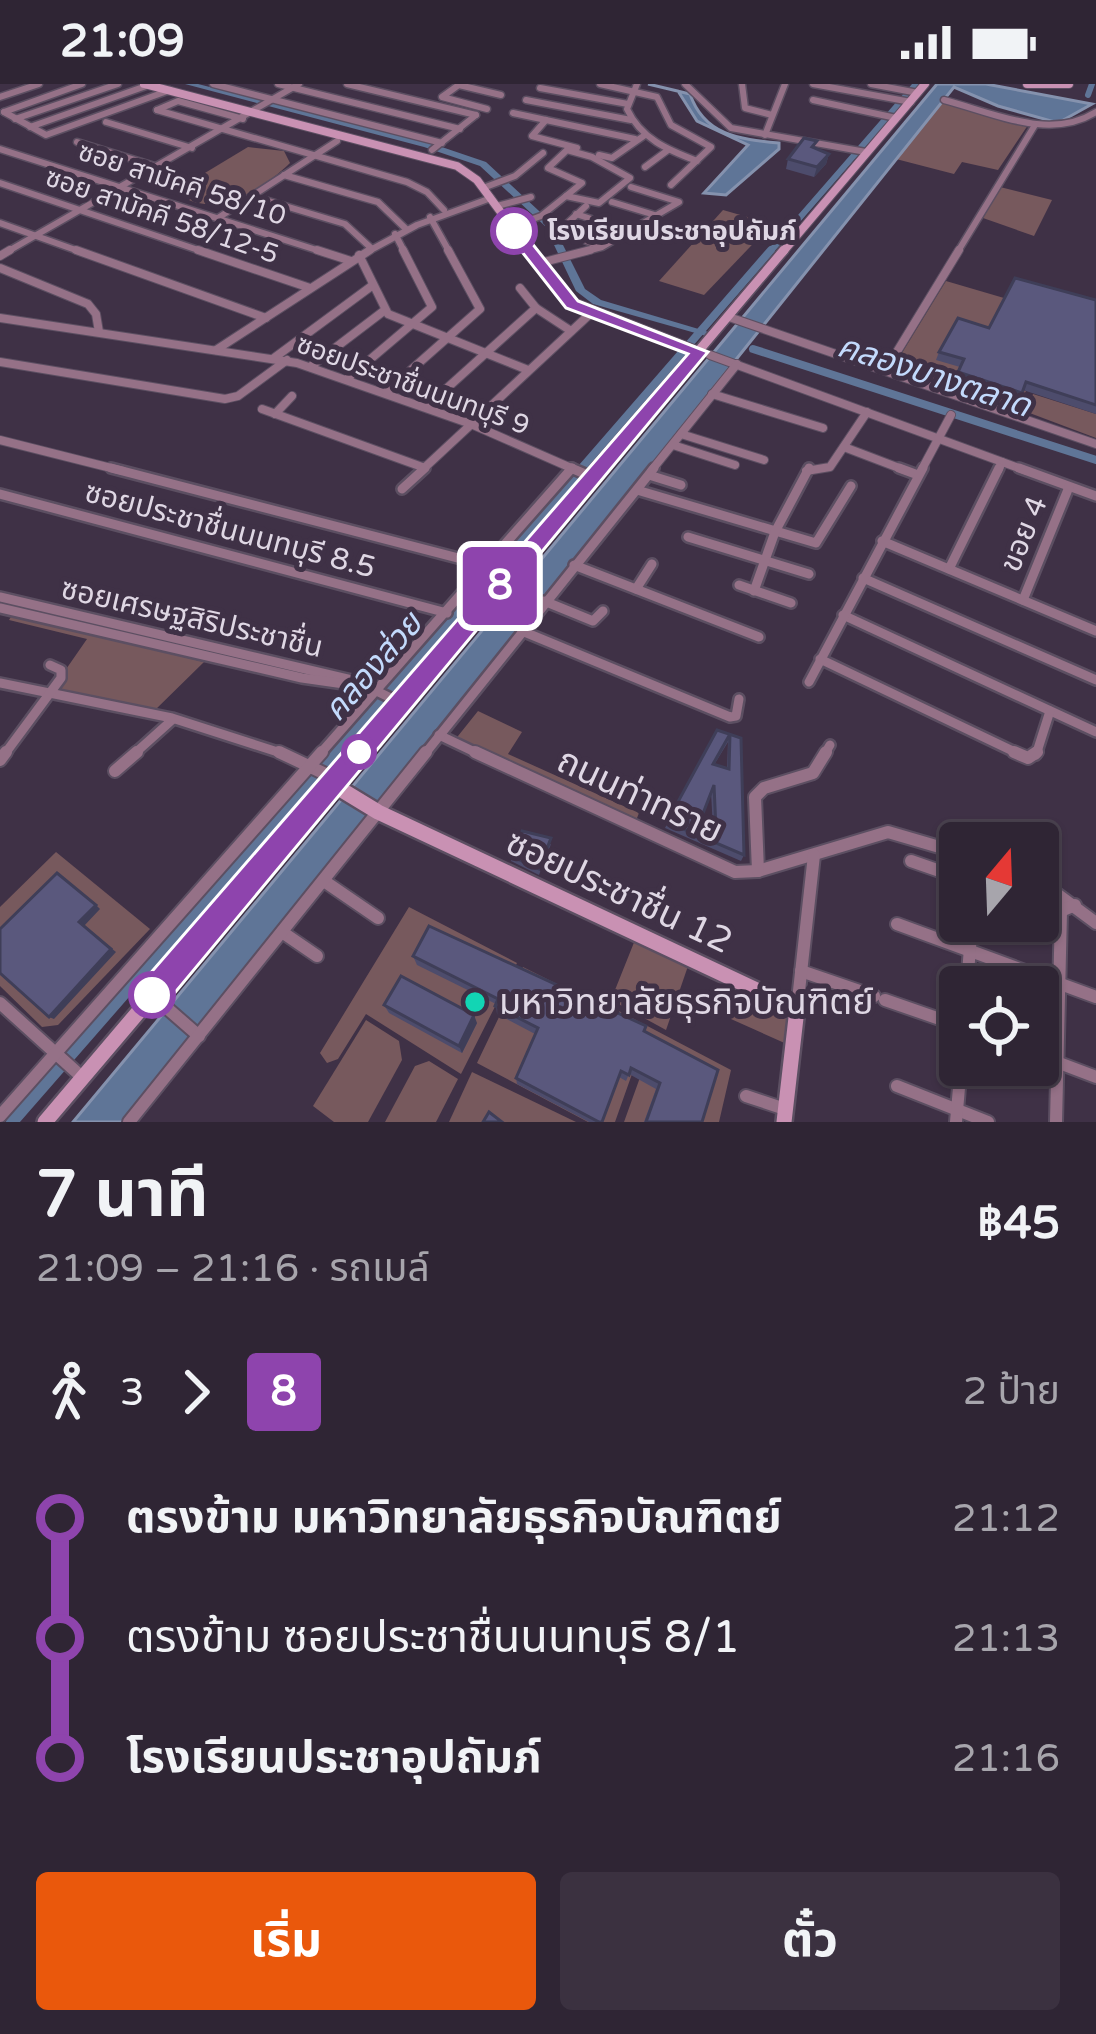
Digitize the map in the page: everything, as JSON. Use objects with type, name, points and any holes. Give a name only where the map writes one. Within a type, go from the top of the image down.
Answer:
[{"type":"main road","points":[[147,84],[265,105],[452,164],[483,188],[561,295],[591,314],[700,352]]},
{"type":"main road","points":[[1028,84],[1069,84]]},
{"type":"main road","points":[[45,1122],[157,1000],[384,694],[452,619],[508,571],[581,472],[733,318],[910,97]]},
{"type":"main road","name":"ซอยประชาชื่น 12","points":[[327,776],[377,812],[796,1009]]},
{"type":"main road","points":[[784,1115],[796,1009]]},
{"type":"street","points":[[0,97],[39,84]]},
{"type":"street","points":[[82,84],[4,112],[43,135],[170,90]]},
{"type":"street","points":[[15,119],[118,84]]},
{"type":"street","points":[[30,127],[147,84]]},
{"type":"street","points":[[213,84],[265,105],[437,146],[477,116],[347,84]]},
{"type":"street","points":[[278,84],[460,129]]},
{"type":"street","points":[[488,109],[442,97],[460,84],[501,95]]},
{"type":"street","points":[[600,84],[635,87],[660,98],[671,125],[710,146],[670,185]]},
{"type":"street","points":[[686,84],[703,95],[715,121],[864,152]]},
{"type":"street","points":[[742,84],[745,108],[772,115]]},
{"type":"street","points":[[765,135],[783,84]]},
{"type":"street","points":[[813,84],[893,101]]},
{"type":"street","points":[[871,84],[910,97]]},
{"type":"street","points":[[0,256],[296,86]]},
{"type":"street","points":[[628,104],[542,86],[513,112],[634,139]]},
{"type":"street","points":[[635,87],[628,104],[632,120],[645,135],[697,161]]},
{"type":"street","points":[[837,94],[893,101],[910,97]]},
{"type":"street","points":[[526,100],[632,120]]},
{"type":"street","points":[[813,100],[893,118]]},
{"type":"street","points":[[944,100],[1035,125],[1067,128],[1096,112]]},
{"type":"street","points":[[244,119],[178,101],[157,110],[414,184],[444,210]]},
{"type":"street","points":[[546,120],[532,136],[608,158],[645,135]]},
{"type":"street","points":[[106,122],[192,148]]},
{"type":"street","points":[[887,368],[1035,125]]},
{"type":"street","points":[[218,218],[337,141]]},
{"type":"street","points":[[77,142],[158,167]]},
{"type":"street","name":"ซอย สามัคคี 58/10","points":[[0,148],[355,258]]},
{"type":"street","points":[[511,227],[532,223],[583,182],[548,166],[570,149],[604,160],[630,178],[599,203],[566,196]]},
{"type":"street","points":[[645,167],[668,149]]},
{"type":"street","points":[[483,188],[503,182],[543,152]]},
{"type":"street","points":[[284,176],[377,202],[406,229]]},
{"type":"street","name":"ซอย สามัคคี 58/12-5","points":[[0,183],[310,288]]},
{"type":"street","points":[[544,262],[602,247],[679,202],[631,187]]},
{"type":"street","points":[[252,196],[339,222],[371,248]]},
{"type":"street","points":[[216,350],[371,248],[444,210],[528,198]]},
{"type":"street","points":[[613,202],[658,216]]},
{"type":"street","points":[[586,206],[560,230],[602,247]]},
{"type":"street","points":[[576,214],[631,232]]},
{"type":"street","points":[[386,392],[480,309],[430,217]]},
{"type":"street","points":[[0,223],[266,318]]},
{"type":"street","points":[[347,380],[431,307],[395,234]]},
{"type":"street","points":[[355,258],[385,310],[411,326],[528,370]]},
{"type":"street","points":[[0,268],[88,304],[96,314],[99,332]]},
{"type":"street","points":[[274,358],[373,285]]},
{"type":"street","points":[[520,288],[536,308],[572,332]]},
{"type":"street","points":[[426,407],[536,308]]},
{"type":"street","points":[[310,367],[385,310]]},
{"type":"street","points":[[402,490],[591,314]]},
{"type":"street","name":"ซอยประชาชื่นนนทบุรี 9","points":[[0,318],[287,360],[471,424],[581,472]]},
{"type":"street","points":[[733,318],[1096,444]]},
{"type":"street","points":[[700,352],[1096,496]]},
{"type":"street","points":[[0,362],[230,399],[287,360]]},
{"type":"street","points":[[129,1122],[735,364]]},
{"type":"street","points":[[712,394],[823,428]]},
{"type":"street","points":[[274,414],[292,396]]},
{"type":"street","points":[[262,409],[424,468]]},
{"type":"street","points":[[754,591],[808,468],[827,469],[867,412]]},
{"type":"street","points":[[808,682],[951,415]]},
{"type":"street","points":[[681,434],[764,460]]},
{"type":"street","points":[[0,440],[508,571]]},
{"type":"street","points":[[673,445],[735,465]]},
{"type":"street","points":[[844,447],[918,475]]},
{"type":"street","points":[[949,569],[1002,462]]},
{"type":"street","points":[[0,1116],[327,776],[384,694],[466,607],[491,563],[581,472]]},
{"type":"street","points":[[649,476],[681,485]]},
{"type":"street","points":[[637,490],[820,542],[851,486]]},
{"type":"street","name":"ขอย 4","points":[[1023,600],[1069,487]]},
{"type":"street","name":"ซอยประชาชื่นนนทบุรี 8.5","points":[[3,498],[452,619]]},
{"type":"street","points":[[688,537],[809,574]]},
{"type":"street","points":[[882,541],[1096,631]]},
{"type":"street","points":[[636,589],[652,563]]},
{"type":"street","points":[[574,565],[759,637]]},
{"type":"street","points":[[862,578],[1096,680]]},
{"type":"street","points":[[739,585],[791,603]]},
{"type":"street","name":"ซอยเศรษฐสิริประชาชื่น","points":[[0,597],[384,694]]},
{"type":"street","points":[[544,601],[593,621],[603,611]]},
{"type":"street","name":"ซอยเศรษฐสิริประชาชื่น","points":[[0,608],[384,694]]},
{"type":"street","points":[[843,615],[1096,732]]},
{"type":"street","points":[[522,631],[730,717],[736,716],[739,700]]},
{"type":"street","points":[[820,659],[1028,758],[1036,756],[1050,711]]},
{"type":"street","points":[[0,760],[62,673],[50,665]]},
{"type":"street","points":[[0,683],[222,728],[327,776]]},
{"type":"street","points":[[115,771],[172,721]]},
{"type":"street","name":"ถนนท่าทราย","points":[[439,735],[712,864],[741,872],[814,856],[888,832],[939,847]]},
{"type":"street","points":[[758,871],[755,796],[764,788],[813,773],[830,745]]},
{"type":"street","points":[[796,1009],[814,856]]},
{"type":"street","points":[[910,861],[939,871]]},
{"type":"street","points":[[325,881],[378,918]]},
{"type":"street","points":[[1059,894],[1096,923]]},
{"type":"street","points":[[1058,966],[1060,911],[1076,905]]},
{"type":"street","points":[[897,924],[1011,966]]},
{"type":"street","points":[[282,932],[317,956]]},
{"type":"street","points":[[969,966],[971,942]]},
{"type":"street","points":[[801,971],[939,1019]]},
{"type":"street","points":[[1059,984],[1096,997]]},
{"type":"street","points":[[157,1000],[198,1035]]},
{"type":"street","points":[[0,1003],[83,1078]]},
{"type":"street","points":[[1059,1063],[1096,1077]]},
{"type":"street","points":[[896,1085],[957,1116],[988,1122]]},
{"type":"street","points":[[957,1116],[959,1086]]},
{"type":"street","points":[[1056,1086],[1056,1122]]},
{"type":"street","points":[[746,1096],[784,1115]]},
{"type":"shaded area","points":[[942,101],[1028,125],[998,170],[962,162],[954,174],[896,159]]},
{"type":"shaded area","points":[[248,147],[284,151],[290,163],[234,200],[203,204],[175,191]]},
{"type":"shaded area","points":[[1000,187],[1052,200],[1034,236],[983,218]]},
{"type":"shaded area","points":[[723,210],[772,224],[704,295],[659,281]]},
{"type":"shaded area","points":[[946,281],[1004,298],[984,337],[958,363],[1026,391],[1019,405],[1013,407],[894,366]]},
{"type":"shaded area","points":[[1033,394],[1096,414],[1096,438],[1027,412]]},
{"type":"shaded area","points":[[12,615],[204,662],[153,712],[53,688],[87,639],[9,620]]},
{"type":"shaded area","points":[[478,711],[522,732],[508,754],[639,813],[635,823],[454,741]]},
{"type":"shaded area","points":[[56,852],[150,929],[58,1025],[42,1027],[0,986],[0,907]]},
{"type":"shaded area","points":[[409,907],[517,963],[461,1074],[366,1014],[338,1059],[327,1063],[320,1053]]},
{"type":"shaded area","points":[[635,940],[688,966],[666,1030],[611,1000]]},
{"type":"shaded area","points":[[523,967],[575,993],[571,1003],[643,1043],[615,1122],[588,1122],[477,1063]]},
{"type":"shaded area","points":[[730,985],[793,1015],[789,1045],[722,1015]]},
{"type":"shaded area","points":[[579,990],[731,1070],[719,1122],[624,1122],[652,1044],[574,1003]]},
{"type":"shaded area","points":[[366,1020],[399,1041],[402,1060],[368,1122],[334,1122],[313,1106]]},
{"type":"shaded area","points":[[429,1061],[458,1079],[436,1122],[385,1122],[415,1066]]},
{"type":"shaded area","points":[[472,1072],[576,1122],[449,1122]]},
{"type":"water","points":[[937,84],[986,84],[1092,104],[1058,123],[954,87],[126,1122],[73,1122]]},
{"type":"water","points":[[678,91],[690,94],[704,118],[724,132],[779,143],[779,149],[726,195],[704,193],[748,145],[697,121]]},
{"type":"building","points":[[804,138],[817,141],[812,147],[829,154],[817,167],[788,159]]},
{"type":"building","points":[[1015,278],[1096,300],[1096,405],[1026,382],[1022,393],[958,372],[964,359],[939,352],[958,318],[989,328]]},
{"type":"building","points":[[717,730],[730,734],[741,738],[744,855],[667,822]],"holes":[[[730,734],[729,769],[713,764]],[[714,785],[716,830],[710,827],[707,838],[691,831]]]},
{"type":"building","points":[[522,831],[551,838],[539,869],[511,856]]},
{"type":"building","points":[[57,873],[96,905],[79,922],[111,949],[49,1017],[0,973],[0,929]]},
{"type":"building","points":[[429,926],[646,1026],[644,1031],[718,1070],[702,1122],[646,1122],[660,1083],[631,1068],[629,1075],[621,1071],[602,1122],[516,1078],[538,1028],[495,1006],[498,999],[413,956]]},
{"type":"building","points":[[401,976],[474,1015],[459,1046],[384,1005]]},
{"type":"building","points":[[489,1112],[502,1122],[483,1122]]},
{"type":"waterway","name":"คลองบางตลาด","points":[[189,84],[427,145],[483,164],[549,225],[581,291],[597,302],[706,333]]},
{"type":"waterway","name":"คลองส่วย","points":[[769,253],[916,84]]},
{"type":"waterway","points":[[1088,95],[1092,84]]},
{"type":"waterway","name":"คลองส่วย","points":[[579,471],[771,250]]},
{"type":"waterway","name":"คลองบางตลาด","points":[[753,349],[1096,460]]},
{"type":"waterway","name":"คลองส่วย","points":[[332,755],[582,468]]},
{"type":"waterway","name":"คลองส่วย","points":[[12,1122],[335,752]]},
{"type":"bus line","name":"8","points":[[152,995],[699,352],[572,304],[514,231]]},
{"type":"place","name":"โรงเรียนประชาอุปถัมภ์","points":[[514,231]]},
{"type":"place","name":"มหาวิทยาลัยธุรกิจบัณฑิตย์","points":[[475,1002]]}]
